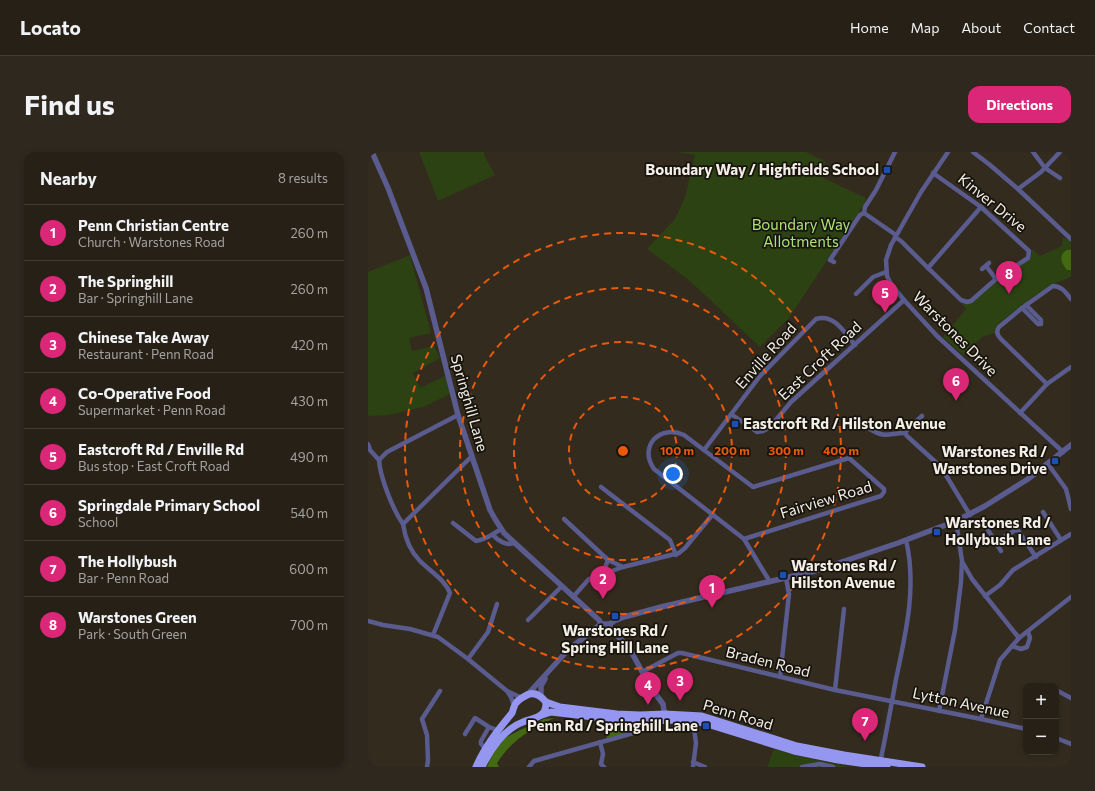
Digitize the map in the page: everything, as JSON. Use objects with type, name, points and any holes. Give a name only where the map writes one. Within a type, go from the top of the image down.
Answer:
[{"type":"highway","points":[[476,767],[485,748],[513,708],[524,697],[536,694],[543,699],[545,710],[542,714],[514,726],[497,742],[482,767]]},
{"type":"highway","name":"Penn Road","points":[[543,699],[554,705],[635,718]]},
{"type":"highway","points":[[513,708],[517,716],[524,721]]},
{"type":"highway","name":"Penn Road","points":[[542,714],[551,712],[602,718],[702,716],[797,746],[887,767]]},
{"type":"highway","name":"Penn Road","points":[[665,717],[693,721],[794,752],[838,760],[880,765],[922,767]]},
{"type":"street","name":"Springhill Lane","points":[[372,152],[388,188],[426,288],[458,415],[490,510],[501,529],[514,543],[599,620],[601,624]]},
{"type":"street","points":[[834,262],[830,260],[860,215],[864,213],[865,207],[876,190],[895,152]]},
{"type":"street","points":[[856,294],[873,277],[886,272],[886,255],[895,236],[914,203],[948,152]]},
{"type":"street","points":[[973,152],[1018,189],[1071,239]]},
{"type":"street","points":[[1033,152],[1045,168],[1060,178]]},
{"type":"street","points":[[1018,189],[1045,168],[1060,152]]},
{"type":"street","name":"Kinver Drive","points":[[934,173],[980,207],[1029,251],[1029,256],[1026,260],[996,280]]},
{"type":"street","points":[[928,268],[980,207]]},
{"type":"street","points":[[864,213],[895,236],[961,300],[969,302],[996,280],[985,266]]},
{"type":"street","name":"Warstones Drive","points":[[886,272],[891,284],[942,341],[1063,452]]},
{"type":"street","points":[[1048,384],[1000,339],[997,333],[999,326],[1053,286],[1060,286],[1071,299]]},
{"type":"street","name":"East Croft Road","points":[[731,414],[756,432],[767,430],[774,424],[791,402],[904,300]]},
{"type":"street","name":"Enville Road","points":[[704,450],[760,376],[816,319],[824,317],[833,320],[855,345]]},
{"type":"street","points":[[1020,413],[1048,384],[1071,366]]},
{"type":"street","points":[[433,634],[450,593],[440,579],[416,556],[406,539],[403,524],[397,516],[379,469],[379,460],[387,452],[458,415]]},
{"type":"street","points":[[905,433],[922,416]]},
{"type":"street","points":[[870,429],[879,431],[886,436],[896,433],[905,433]]},
{"type":"street","points":[[704,450],[684,435],[669,432],[661,434],[654,439],[648,452],[650,463],[658,473],[713,514],[744,540],[770,582]]},
{"type":"street","points":[[905,433],[941,467],[970,515]]},
{"type":"street","points":[[368,444],[369,450],[379,460]]},
{"type":"street","points":[[507,691],[524,697],[568,650],[601,624],[610,624],[624,617],[661,607],[770,582],[840,563],[956,521],[970,515],[1028,479],[1071,445]]},
{"type":"street","name":"Fairview Road","points":[[704,450],[751,486],[756,487],[849,458],[884,489],[881,496],[754,535],[744,540]]},
{"type":"street","points":[[403,524],[472,456]]},
{"type":"street","points":[[1048,464],[1066,489],[1071,509]]},
{"type":"street","points":[[601,487],[670,540],[676,555]]},
{"type":"street","points":[[1043,512],[1061,540]]},
{"type":"street","points":[[573,598],[589,579],[623,567],[676,555],[685,548],[713,514]]},
{"type":"street","points":[[564,519],[608,560],[623,567]]},
{"type":"street","points":[[939,710],[955,630],[961,582],[962,561],[956,521]]},
{"type":"street","points":[[453,523],[476,540],[483,540],[501,529]]},
{"type":"street","points":[[996,542],[1022,526]]},
{"type":"street","points":[[1017,529],[1036,557]]},
{"type":"street","points":[[988,530],[1001,551]]},
{"type":"street","points":[[985,596],[1000,585],[1013,570],[1071,534]]},
{"type":"street","points":[[493,535],[504,542],[510,544],[514,543]]},
{"type":"street","points":[[880,765],[903,653],[908,620],[910,575],[909,554],[906,540]]},
{"type":"street","points":[[604,573],[608,560]]},
{"type":"street","points":[[962,561],[972,579],[1019,638]]},
{"type":"street","points":[[780,677],[789,594],[786,578]]},
{"type":"street","points":[[961,582],[972,579]]},
{"type":"street","points":[[528,620],[561,587]]},
{"type":"street","points":[[981,719],[1000,660],[1019,638],[1071,597]]},
{"type":"street","points":[[468,658],[488,632],[498,607]]},
{"type":"street","points":[[835,690],[844,609]]},
{"type":"street","points":[[368,621],[433,634],[468,658],[507,691],[511,696],[513,708]]},
{"type":"street","points":[[610,624],[610,628],[628,647],[651,688],[663,704],[665,717]]},
{"type":"street","points":[[1012,646],[1021,649],[1027,647],[1030,638],[1028,632]]},
{"type":"street","name":"Braden Road","points":[[642,672],[678,653],[682,653],[835,690],[892,701]]},
{"type":"street","points":[[543,699],[541,686],[547,673]]},
{"type":"street","points":[[427,767],[427,735],[422,719],[440,691]]},
{"type":"street","points":[[1059,692],[1071,698]]},
{"type":"street","name":"Lytton Avenue","points":[[892,701],[1023,728]]},
{"type":"street","points":[[465,734],[475,718],[497,730]]},
{"type":"street","points":[[530,765],[534,761],[566,751],[637,732],[638,728],[635,718]]},
{"type":"street","points":[[693,721],[696,743],[693,765],[705,767]]},
{"type":"street","points":[[485,748],[481,744],[481,741],[489,727]]},
{"type":"street","points":[[1059,739],[1071,744]]},
{"type":"street","points":[[600,742],[603,754],[602,764],[604,767]]},
{"type":"street","points":[[802,767],[820,764],[833,767]]},
{"type":"green space","points":[[419,152],[485,152],[484,155],[495,175],[438,201]]},
{"type":"green space","name":"Boundary Way Allotments","points":[[678,152],[806,152],[826,162],[819,176],[866,198],[865,203],[789,318],[760,347],[690,281],[647,249],[675,219],[685,197],[695,155]]},
{"type":"green space","points":[[1063,238],[1071,240],[1071,277],[1051,285],[1023,304],[996,326],[995,333],[982,337],[963,355],[943,337],[966,309],[961,303],[970,304],[996,281],[1030,259],[1032,249],[1040,256],[1062,246]]},
{"type":"green space","points":[[1067,250],[1071,250],[1071,270],[1067,270],[1061,259],[1062,254]]},
{"type":"green space","points":[[410,255],[431,333],[409,338],[412,351],[434,346],[440,358],[413,373],[420,388],[445,376],[450,394],[423,407],[388,415],[368,416],[368,272]]},
{"type":"green space","points":[[554,718],[536,727],[515,742],[497,763],[499,767],[487,767],[493,753],[505,738],[544,719]]},
{"type":"green space","points":[[605,723],[636,723],[634,731],[607,738]]},
{"type":"green space","points":[[774,749],[799,756],[850,767],[767,767]]},
{"type":"place","name":"Boundary Way / Highfields School","points":[[887,170]]},
{"type":"place","name":"Warstones Green","points":[[1009,294]]},
{"type":"place","name":"Eastcroft Rd / Enville Rd","points":[[885,313]]},
{"type":"place","name":"Springdale Primary School","points":[[956,401]]},
{"type":"place","name":"Eastcroft Rd / Hilston Avenue","points":[[735,424]]},
{"type":"place","name":"Warstones Rd / Warstones Drive","points":[[1055,461]]},
{"type":"place","name":"Warstones Rd / Hollybush Lane","points":[[937,532]]},
{"type":"place","name":"Warstones Rd / Hilston Avenue","points":[[783,575]]},
{"type":"place","name":"The Springhill","points":[[603,599]]},
{"type":"place","name":"Penn Christian Centre","points":[[712,608]]},
{"type":"place","name":"Warstones Rd / Spring Hill Lane","points":[[615,616]]},
{"type":"place","name":"Chinese Take Away","points":[[680,701]]},
{"type":"place","name":"Co-Operative Food","points":[[648,705]]},
{"type":"place","name":"Penn Rd / Springhill Lane","points":[[706,726]]},
{"type":"place","name":"The Hollybush","points":[[865,741]]}]
